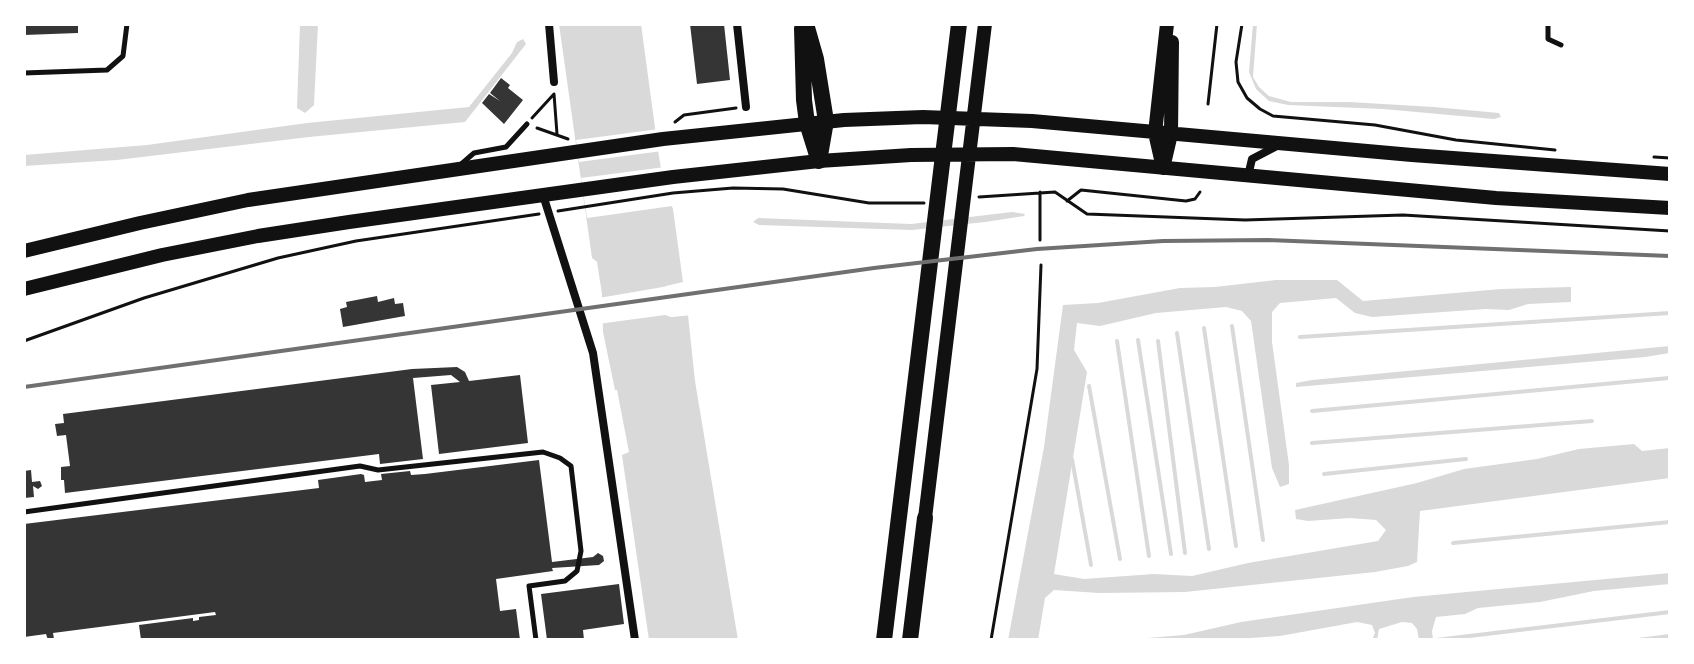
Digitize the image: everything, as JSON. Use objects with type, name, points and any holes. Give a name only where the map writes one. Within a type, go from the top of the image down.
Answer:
[{"type":"highway","points":[[804,24],[816,59],[826,121],[819,161]]},
{"type":"highway","points":[[804,24],[801,66],[807,123],[819,161]]},
{"type":"highway","points":[[884,640],[959,24]]},
{"type":"highway","points":[[910,640],[925,518]]},
{"type":"main road","points":[[925,518],[985,24]]},
{"type":"main road","points":[[1163,168],[1155,133],[1169,24]]},
{"type":"main road","points":[[1163,168],[1171,134],[1169,24]]},
{"type":"main road","points":[[24,251],[223,205],[456,169],[577,146],[665,134],[826,121],[971,118],[1670,174]]},
{"type":"main road","points":[[24,289],[162,255],[258,236],[543,194],[819,161],[981,153],[1496,198],[1670,208]]},
{"type":"street","points":[[549,24],[554,82]]},
{"type":"street","points":[[737,24],[746,107]]},
{"type":"street","points":[[1248,177],[1252,159],[1281,144]]},
{"type":"street","points":[[543,194],[593,353],[635,640]]},
{"type":"lane","points":[[24,73],[107,70],[123,56],[127,24]]},
{"type":"lane","points":[[1548,24],[1548,39],[1561,45]]},
{"type":"lane","points":[[456,169],[474,153],[506,147],[527,124]]},
{"type":"lane","points":[[24,512],[360,466],[378,470],[543,452],[571,466],[581,551],[577,571],[565,581],[529,586],[536,640]]},
{"type":"path","points":[[1208,104],[1217,24]]},
{"type":"path","points":[[1242,24],[1236,62],[1238,82],[1247,98],[1273,116],[1375,125],[1456,140],[1567,151]]},
{"type":"path","points":[[554,82],[557,135]]},
{"type":"path","points":[[554,94],[527,124],[577,146]]},
{"type":"path","points":[[665,134],[684,115],[746,107]]},
{"type":"path","points":[[1641,156],[1670,158]]},
{"type":"path","points":[[24,341],[135,301],[278,258],[356,241],[670,193],[783,189],[869,203],[931,203]]},
{"type":"path","points":[[1067,201],[1081,190],[1186,201],[1195,199],[1200,192]]},
{"type":"path","points":[[1040,192],[1040,240]]},
{"type":"path","points":[[970,199],[1055,192],[1087,214],[1245,220],[1403,215],[1670,231]]},
{"type":"path","points":[[991,640],[1037,369],[1041,265]]},
{"type":"shaded area","points":[[300,24],[318,24],[314,105],[305,113],[297,108]]},
{"type":"shaded area","points":[[559,24],[641,24],[664,188],[673,209],[683,282],[666,286],[671,317],[688,315],[695,381],[738,640],[649,640],[622,455],[629,452],[603,332],[602,294],[597,262],[592,258]]},
{"type":"shaded area","points":[[1253,24],[1257,24],[1253,77],[1269,96],[1291,102],[1434,107],[1499,113],[1501,117],[1288,105],[1269,101],[1256,89],[1249,72]]},
{"type":"shaded area","points":[[523,39],[526,44],[465,122],[117,160],[24,166],[24,155],[147,145],[307,123],[469,107],[512,53],[517,42]]},
{"type":"shaded area","points":[[1012,212],[1025,214],[912,230],[759,225],[753,222],[758,218],[911,224]]},
{"type":"shaded area","points":[[1276,280],[1337,280],[1363,301],[1501,289],[1571,287],[1571,302],[1528,304],[1509,310],[1372,317],[1355,313],[1336,298],[1280,303],[1272,312],[1272,342],[1289,484],[1280,487],[1272,468],[1251,321],[1242,311],[1226,307],[1156,313],[1100,326],[1077,323],[1074,350],[1087,372],[1054,574],[1084,579],[1154,574],[1192,576],[1248,563],[1378,541],[1386,530],[1376,520],[1308,521],[1296,519],[1295,510],[1417,483],[1464,469],[1537,459],[1579,449],[1634,444],[1642,451],[1670,448],[1670,478],[1420,511],[1417,562],[1375,572],[1185,592],[1054,590],[1045,598],[1038,640],[1008,640],[1044,447],[1063,305],[1098,303],[1180,288]]},
{"type":"shaded area","points":[[1670,346],[1670,353],[1645,357],[1296,387],[1296,383],[1312,380]]},
{"type":"shaded area","points":[[1670,573],[1670,584],[1594,591],[1436,617],[1433,640],[1419,640],[1412,623],[1402,622],[1379,629],[1377,640],[1372,640],[1375,633],[1372,625],[1357,622],[1280,636],[1221,640],[1123,640],[1184,635],[1241,622],[1413,597]]},
{"type":"pier","points":[[659,129],[662,151],[579,162],[576,140]]},
{"type":"pier","points":[[665,167],[672,206],[587,218],[581,178]]},
{"type":"pier","points":[[686,283],[683,287],[670,289],[674,313],[688,311],[692,315],[665,315],[598,324],[599,298]]},
{"type":"building","points":[[24,24],[78,24],[78,33],[24,35]]},
{"type":"building","points":[[690,24],[724,24],[730,80],[697,84]]},
{"type":"building","points":[[501,78],[523,100],[504,124],[482,103],[489,94],[500,101],[490,93]]},
{"type":"building","points":[[377,296],[378,302],[394,298],[395,304],[403,303],[405,316],[343,327],[340,309],[347,307],[346,302]]},
{"type":"building","points":[[457,367],[465,372],[469,381],[520,375],[528,443],[439,454],[431,385],[460,382],[451,375],[413,378],[423,459],[380,464],[379,454],[65,493],[64,480],[61,480],[61,467],[70,466],[66,435],[57,436],[55,424],[64,423],[63,414],[412,369]]},
{"type":"building","points":[[539,460],[552,562],[593,557],[598,553],[604,561],[599,565],[552,568],[553,571],[496,579],[500,611],[516,609],[520,640],[141,640],[139,625],[193,618],[193,621],[199,620],[199,617],[216,615],[215,612],[53,633],[54,639],[48,640],[46,634],[24,637],[24,524],[319,488],[318,480],[361,474],[365,482],[382,480],[381,474],[410,471],[411,475],[425,474]]},
{"type":"building","points":[[31,470],[32,482],[40,481],[42,486],[38,489],[33,486],[34,497],[24,498],[24,471]]},
{"type":"building","points":[[619,584],[624,624],[583,630],[584,640],[547,640],[541,594]]},
{"type":"waterway","points":[[1300,337],[1670,313]]},
{"type":"waterway","points":[[1232,326],[1263,540]]},
{"type":"waterway","points":[[1204,328],[1236,546]]},
{"type":"waterway","points":[[1177,333],[1209,549]]},
{"type":"waterway","points":[[1138,340],[1171,554]]},
{"type":"waterway","points":[[1117,341],[1149,556]]},
{"type":"waterway","points":[[1158,341],[1185,553]]},
{"type":"waterway","points":[[1312,411],[1669,378]]},
{"type":"waterway","points":[[1089,386],[1120,559]]},
{"type":"waterway","points":[[1312,443],[1592,421]]},
{"type":"waterway","points":[[1072,459],[1091,565]]},
{"type":"waterway","points":[[1324,474],[1466,459]]},
{"type":"waterway","points":[[1453,543],[1670,522]]},
{"type":"waterway","points":[[1436,640],[1670,612]]},
{"type":"waterway","points":[[1638,640],[1670,636]]},
{"type":"railway","points":[[24,387],[874,268],[1037,249],[1163,241],[1268,240],[1670,256]]}]
